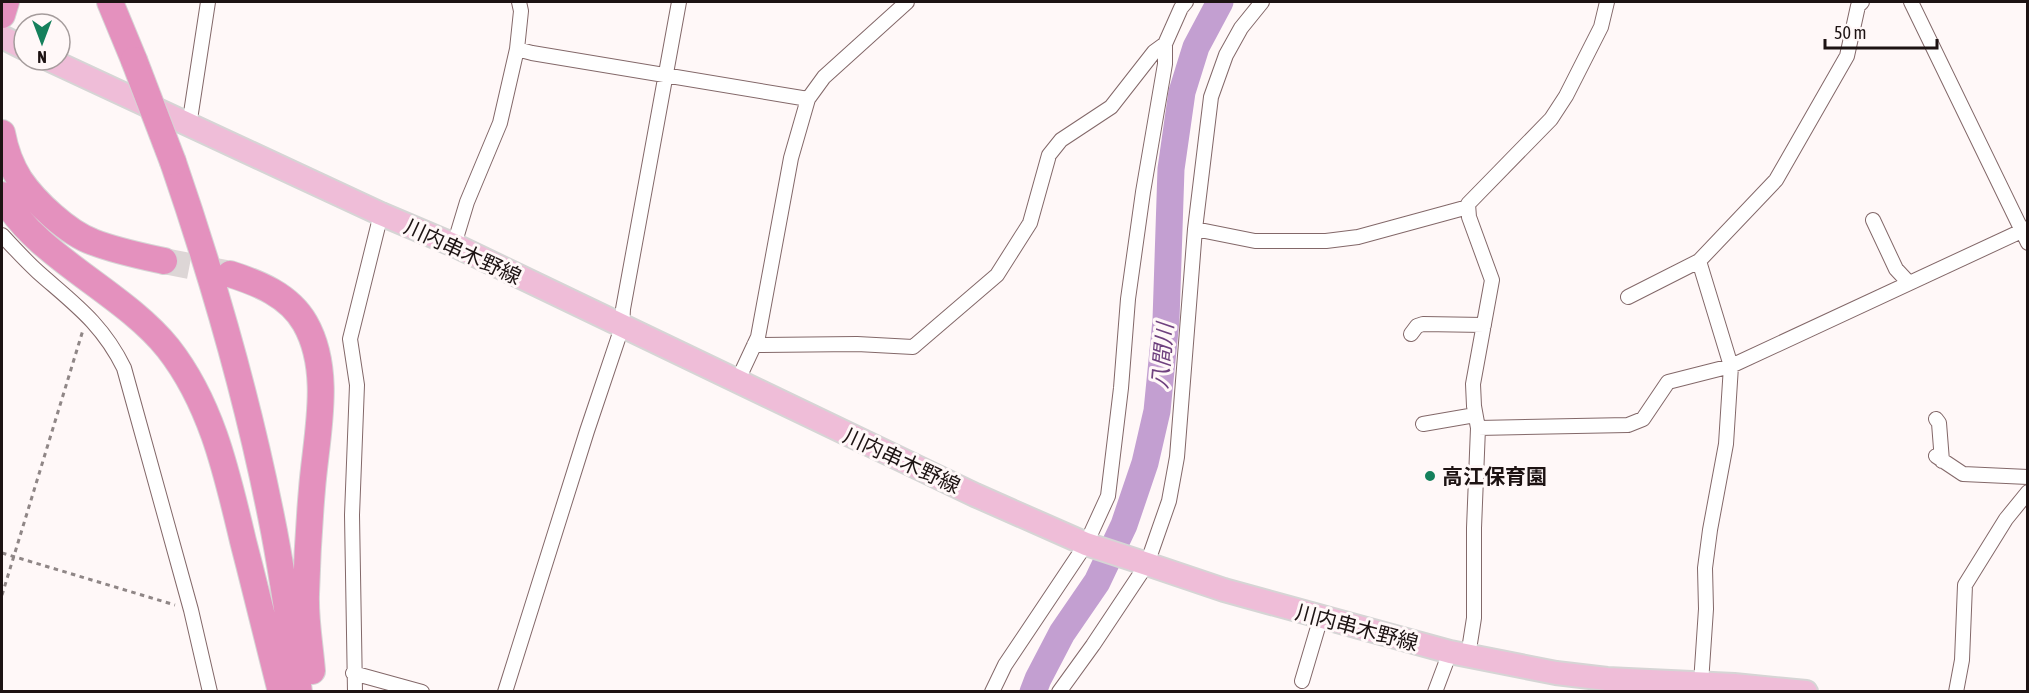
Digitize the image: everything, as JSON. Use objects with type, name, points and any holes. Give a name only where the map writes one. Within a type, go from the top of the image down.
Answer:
[{"type":"highway","points":[[2,15],[6,2]]},
{"type":"highway","points":[[110,2],[173,162],[221,308],[255,440],[277,551],[299,692]]},
{"type":"highway","points":[[2,133],[5,149],[20,180],[43,207],[67,226],[91,242],[164,261]]},
{"type":"highway","points":[[2,195],[26,227],[61,258],[141,318],[168,349],[192,387],[210,422],[223,460],[281,692]]},
{"type":"highway","points":[[230,274],[252,281],[280,295],[304,321],[316,352],[320,380],[320,415],[312,490],[306,596],[314,692]]},
{"type":"main road","name":"川内串木野線","points":[[72,70],[381,214],[454,245],[975,495],[1086,544],[1224,590],[1459,654],[1607,679],[1701,683],[1732,688],[1806,692]]},
{"type":"street","points":[[189,126],[208,2]]},
{"type":"street","points":[[454,245],[467,202],[500,123],[517,49],[521,11],[519,2]]},
{"type":"street","points":[[505,692],[622,327],[623,309],[679,2]]},
{"type":"street","points":[[737,382],[758,338],[791,158],[808,99],[824,77],[907,2]]},
{"type":"street","points":[[992,692],[1005,665],[1086,544],[1108,496],[1121,388],[1128,299],[1143,192],[1165,64],[1165,44],[1186,2]]},
{"type":"street","points":[[1059,692],[1147,564],[1169,501],[1177,457],[1195,229],[1211,97],[1226,55],[1241,28],[1262,2]]},
{"type":"street","points":[[1435,692],[1459,654],[1474,618],[1476,421],[1473,384],[1492,280],[1469,218],[1468,204],[1551,119],[1566,96],[1601,27],[1607,2]]},
{"type":"street","points":[[1628,297],[1699,261],[1776,180],[1847,56],[1858,6],[1862,2]]},
{"type":"street","points":[[1423,424],[1476,421],[1628,425],[1643,419],[1668,382],[1731,366],[1909,283],[2026,234],[1911,2]]},
{"type":"street","points":[[754,345],[857,344],[913,347],[997,275],[1030,223],[1049,155],[1061,140],[1111,107],[1154,52],[1165,44]]},
{"type":"street","points":[[517,49],[808,99]]},
{"type":"street","points":[[1195,229],[1255,241],[1326,241],[1358,237],[1468,207]]},
{"type":"street","points":[[355,692],[352,515],[357,385],[350,339],[381,214]]},
{"type":"street","points":[[1873,220],[1896,269],[1909,283]]},
{"type":"street","points":[[2,235],[35,269],[88,315],[112,345],[124,368],[191,610],[210,692]]},
{"type":"street","points":[[1699,261],[1731,366],[1726,444],[1705,568],[1706,609],[1701,683]]},
{"type":"street","points":[[1411,334],[1417,326],[1423,324],[1484,326]]},
{"type":"street","points":[[1936,419],[1939,423],[1939,458],[1963,474],[2028,477]]},
{"type":"street","points":[[1956,692],[1962,660],[1965,585],[2006,519],[2028,492]]},
{"type":"street","points":[[1302,681],[1321,617]]},
{"type":"street","points":[[353,673],[422,692]]},
{"type":"path","points":[[2,595],[88,315]]},
{"type":"path","points":[[2,553],[191,610]]},
{"type":"waterway","name":"八間川","points":[[1033,692],[1062,633],[1097,582],[1124,525],[1145,463],[1157,411],[1166,320],[1171,169],[1182,92],[1196,47],[1220,2]]},
{"type":"tunnel","points":[[164,261],[226,273]]},
{"type":"place","name":"高江保育園","points":[[1430,476]]}]
